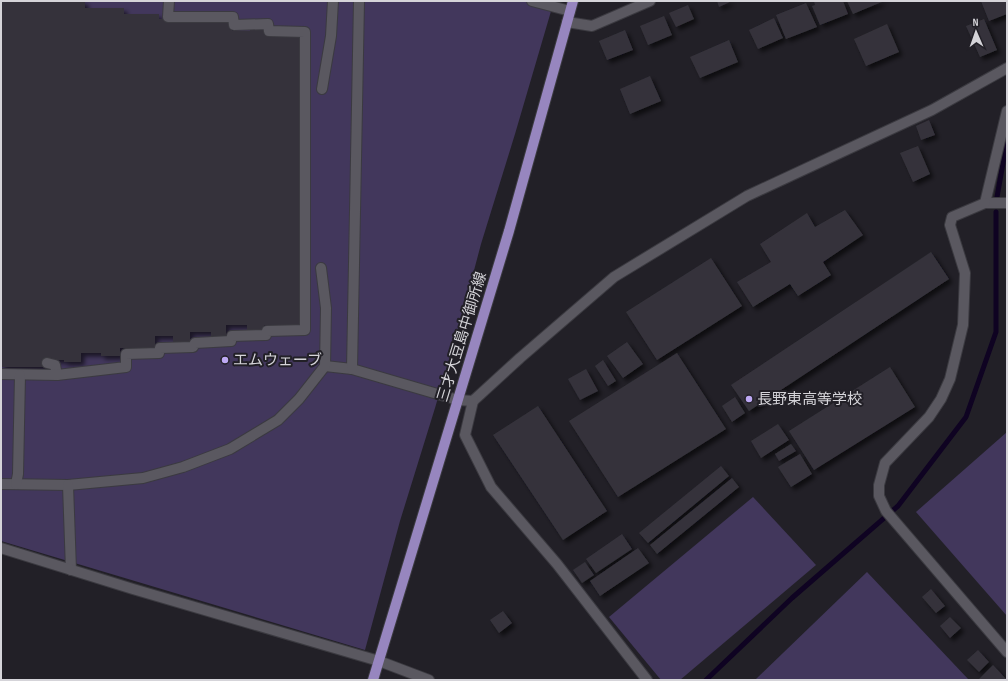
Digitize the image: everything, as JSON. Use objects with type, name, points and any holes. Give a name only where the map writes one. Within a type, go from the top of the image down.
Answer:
[{"type":"main road","name":"三才大豆島中御所線","points":[[373,680],[509,231],[572,6]]},
{"type":"street","points":[[1,374],[57,375],[126,367],[126,354],[159,353],[160,348],[193,347],[195,343],[231,341],[232,336],[266,335],[267,331],[305,330],[305,32],[269,31],[268,24],[234,25],[233,17],[168,17],[169,1]]},
{"type":"street","points":[[322,89],[331,36],[333,1]]},
{"type":"street","points":[[352,370],[359,1]]},
{"type":"street","points":[[532,1],[572,6]]},
{"type":"street","points":[[567,22],[592,26],[650,1]]},
{"type":"street","points":[[647,680],[557,564],[491,486],[465,435],[473,401],[520,358],[614,277],[746,196],[932,110],[1007,68]]},
{"type":"street","points":[[985,203],[1007,111]]},
{"type":"street","points":[[1007,203],[985,203],[952,217],[950,225],[965,273],[963,325],[950,379],[941,399],[929,417],[885,462],[879,485],[879,496],[888,513],[1007,652]]},
{"type":"street","points":[[1,484],[68,485],[143,478],[183,467],[230,449],[278,420],[299,399],[325,366],[326,308],[321,268]]},
{"type":"street","points":[[47,364],[55,365],[57,375]]},
{"type":"street","points":[[325,366],[352,370],[458,400],[473,401]]},
{"type":"street","points":[[16,484],[18,474],[20,375]]},
{"type":"street","points":[[68,485],[71,570]]},
{"type":"street","points":[[1,548],[379,661],[429,680]]},
{"type":"shaded area","name":"エムウェーブ","points":[[1,1],[554,1],[481,244],[435,408],[400,521],[365,650],[1,541]]},
{"type":"shaded area","points":[[1007,432],[1007,616],[916,512]]},
{"type":"shaded area","points":[[753,497],[816,565],[680,680],[661,680],[609,617]]},
{"type":"shaded area","points":[[867,572],[969,680],[755,680]]},
{"type":"building","points":[[1,1],[85,1],[85,8],[124,8],[124,14],[159,14],[159,19],[195,19],[195,23],[214,23],[214,19],[232,19],[232,31],[250,31],[250,26],[300,33],[300,325],[264,325],[264,331],[247,331],[247,325],[226,325],[226,338],[211,338],[211,332],[190,332],[190,343],[173,343],[173,336],[155,336],[155,350],[120,348],[120,356],[101,356],[101,353],[81,353],[81,362],[46,360],[47,367],[1,367]]},
{"type":"building","points":[[717,1],[732,1],[719,7]]},
{"type":"building","points":[[814,1],[843,1],[848,14],[820,25],[812,6],[815,5]]},
{"type":"building","points":[[847,1],[884,1],[853,14]]},
{"type":"building","points":[[981,1],[1007,1],[1007,14],[989,21]]},
{"type":"building","points":[[806,3],[817,27],[786,39],[776,15]]},
{"type":"building","points":[[688,5],[694,19],[676,27],[669,13]]},
{"type":"building","points":[[664,16],[672,35],[648,45],[640,26]]},
{"type":"building","points":[[774,18],[783,38],[758,49],[749,30]]},
{"type":"building","points":[[984,19],[997,50],[980,57],[966,26]]},
{"type":"building","points":[[887,24],[899,52],[866,66],[854,39]]},
{"type":"building","points":[[625,30],[633,50],[607,60],[599,41]]},
{"type":"building","points":[[729,40],[738,62],[700,78],[690,57]]},
{"type":"building","points":[[650,76],[661,101],[630,114],[620,89]]},
{"type":"building","points":[[929,120],[935,135],[921,140],[916,126]]},
{"type":"building","points":[[918,146],[930,174],[913,182],[900,153]]},
{"type":"building","points":[[845,210],[863,235],[823,262],[831,275],[798,296],[790,284],[753,307],[737,282],[771,262],[760,244],[807,213],[815,227]]},
{"type":"building","points":[[931,252],[949,279],[749,411],[731,385]]},
{"type":"building","points":[[711,258],[742,306],[657,360],[626,312]]},
{"type":"building","points":[[627,342],[643,364],[623,378],[607,356]]},
{"type":"building","points":[[677,353],[726,429],[618,497],[569,421]]},
{"type":"building","points":[[603,360],[616,381],[608,386],[595,366]]},
{"type":"building","points":[[890,367],[915,407],[814,470],[789,431]]},
{"type":"building","points":[[586,369],[598,391],[580,400],[568,379]]},
{"type":"building","points":[[735,397],[745,413],[732,422],[722,406]]},
{"type":"building","points":[[538,406],[607,511],[563,540],[493,435]]},
{"type":"building","points":[[778,424],[789,440],[761,458],[751,441]]},
{"type":"building","points":[[791,444],[796,451],[779,461],[775,454]]},
{"type":"building","points":[[800,454],[812,474],[791,487],[778,467]]},
{"type":"building","points":[[721,466],[729,476],[648,543],[639,533]]},
{"type":"building","points":[[732,478],[739,487],[657,554],[650,545]]},
{"type":"building","points":[[622,534],[632,549],[596,573],[586,559]]},
{"type":"building","points":[[638,548],[649,563],[600,596],[590,581]]},
{"type":"building","points":[[585,562],[594,575],[582,583],[573,570]]},
{"type":"building","points":[[931,589],[945,606],[936,613],[922,597]]},
{"type":"building","points":[[503,611],[512,623],[499,633],[490,620]]},
{"type":"building","points":[[950,617],[961,628],[950,638],[940,626]]},
{"type":"building","points":[[978,650],[989,662],[979,672],[967,660]]},
{"type":"building","points":[[993,665],[1007,680],[978,680]]},
{"type":"waterway","points":[[997,197],[1007,141]]},
{"type":"waterway","points":[[706,680],[792,598],[898,506],[966,417],[996,332],[996,212]]},
{"type":"place","name":"エムウェーブ","points":[[225,360]]},
{"type":"place","name":"長野東高等学校","points":[[749,399]]}]
